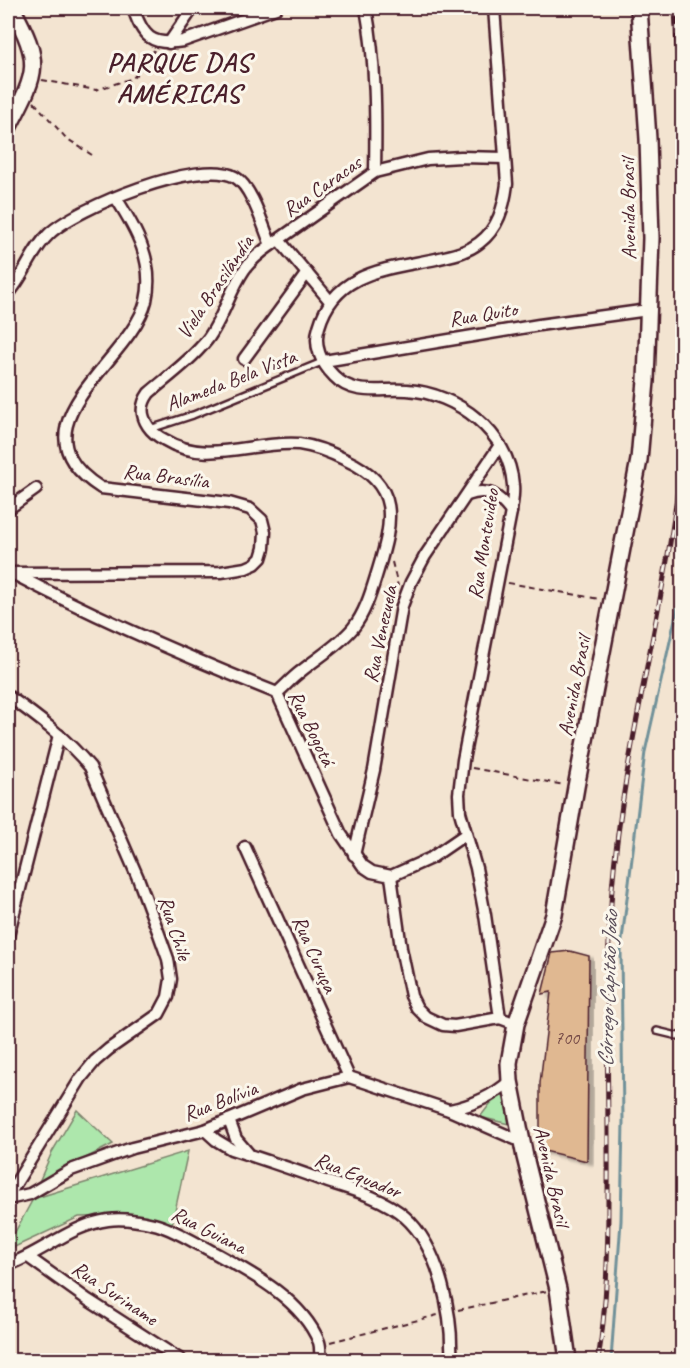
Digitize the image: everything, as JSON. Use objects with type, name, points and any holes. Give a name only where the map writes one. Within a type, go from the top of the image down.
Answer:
[{"type":"main road","points":[[8,128],[26,94],[31,79],[33,56],[30,43],[12,8]]},
{"type":"main road","name":"Avenida Brasil","points":[[568,1360],[558,1289],[522,1142],[510,1081],[509,1063],[516,1024],[554,915],[576,787],[639,460],[646,381],[651,192],[639,8]]},
{"type":"street","points":[[133,8],[146,35],[163,42],[183,41],[276,8]]},
{"type":"street","points":[[163,42],[193,8]]},
{"type":"street","points":[[366,8],[375,82],[375,171]]},
{"type":"street","name":"Rua Montevideo","points":[[494,8],[507,184],[504,206],[492,231],[465,252],[386,268],[360,277],[347,285],[330,301],[322,315],[317,330],[316,344],[331,374],[339,382],[352,388],[406,389],[434,393],[477,417],[500,445],[511,472],[513,485],[511,512],[462,766],[459,804],[483,903],[500,1018]]},
{"type":"street","name":"Rua Caracas","points":[[275,242],[375,171],[428,159],[505,158]]},
{"type":"street","name":"Viela Brasilândia","points":[[8,294],[48,234],[64,222],[116,198],[172,177],[199,172],[230,175],[237,178],[248,190],[275,242],[244,270],[207,339],[145,398],[141,411],[150,429]]},
{"type":"street","name":"Rua Brasília","points":[[10,573],[220,572],[255,564],[261,558],[264,548],[265,532],[262,520],[250,510],[229,503],[101,488],[89,480],[74,464],[67,449],[64,435],[78,401],[101,366],[134,327],[146,301],[148,276],[145,252],[132,223],[116,198]]},
{"type":"street","points":[[275,242],[307,273],[330,301]]},
{"type":"street","points":[[244,359],[307,273]]},
{"type":"street","name":"Rua Quito","points":[[324,361],[538,324],[648,310]]},
{"type":"street","points":[[150,429],[170,443],[196,452],[299,444],[332,453],[363,467],[375,478],[386,496],[390,526],[374,583],[359,619],[352,629],[327,652],[277,693]]},
{"type":"street","name":"Rua Venezuela","points":[[354,855],[374,771],[402,606],[411,582],[425,556],[500,445]]},
{"type":"street","points":[[8,509],[36,489]]},
{"type":"street","points":[[467,495],[480,490],[492,494],[511,512]]},
{"type":"street","name":"Rua Bogotá","points":[[10,573],[148,639],[277,693],[341,834],[354,855],[363,866],[372,872],[391,876]]},
{"type":"street","name":"Rua Chile","points":[[8,696],[59,735],[90,767],[159,934],[168,959],[171,979],[168,997],[159,1014],[109,1048],[81,1078],[8,1198]]},
{"type":"street","points":[[8,936],[59,735]]},
{"type":"street","points":[[466,834],[431,858],[391,876],[401,948],[411,996],[417,1008],[426,1017],[443,1025],[455,1026],[500,1018],[516,1024]]},
{"type":"street","name":"Rua Curuça","points":[[245,847],[350,1077]]},
{"type":"street","points":[[350,1077],[449,1110],[522,1142]]},
{"type":"street","name":"Rua Bolívia","points":[[8,1198],[30,1194],[71,1170],[132,1148],[205,1130],[302,1089],[350,1077]]},
{"type":"street","points":[[449,1110],[479,1102],[510,1081]]},
{"type":"street","points":[[229,1120],[236,1138],[250,1156]]},
{"type":"street","name":"Rua Equador","points":[[205,1130],[231,1149],[348,1188],[384,1203],[406,1217],[433,1257],[442,1285],[449,1312],[450,1360]]},
{"type":"street","name":"Rua Guiana","points":[[8,1264],[28,1257],[85,1226],[109,1220],[154,1224],[177,1233],[239,1267],[283,1296],[311,1329],[320,1344],[321,1360]]},
{"type":"street","name":"Rua Suriname","points":[[28,1257],[88,1300],[181,1360]]},
{"type":"lane","name":"Alameda Bela Vista","points":[[150,429],[324,361]]},
{"type":"lane","points":[[657,1031],[682,1037]]},
{"type":"path","points":[[31,79],[96,90],[134,78],[163,42]]},
{"type":"path","points":[[26,94],[66,138],[92,155]]},
{"type":"path","points":[[392,562],[402,606]]},
{"type":"path","points":[[497,581],[611,600]]},
{"type":"path","points":[[462,766],[576,787]]},
{"type":"shaded area","points":[[503,8],[620,8],[620,10],[505,17]]},
{"type":"green space","points":[[501,1095],[511,1104],[509,1124],[480,1117],[490,1104]]},
{"type":"green space","points":[[77,1110],[113,1144],[39,1182],[52,1152]]},
{"type":"green space","points":[[188,1151],[172,1225],[132,1216],[79,1217],[8,1250],[8,1245],[33,1199]]},
{"type":"building","points":[[570,951],[589,956],[587,1161],[540,1150],[540,1083],[551,992],[542,994],[552,953]]},
{"type":"waterway","name":"Córrego Capitão João","points":[[611,1360],[621,1221],[623,1122],[621,948],[645,752],[682,588]]},
{"type":"railway","points":[[675,8],[682,146]]},
{"type":"railway","points":[[598,1360],[607,1258],[607,1004],[612,889],[626,780],[666,564],[682,455]]},
{"type":"district","name":"PARQUE DAS AMÉRICAS","points":[[179,78]]}]
